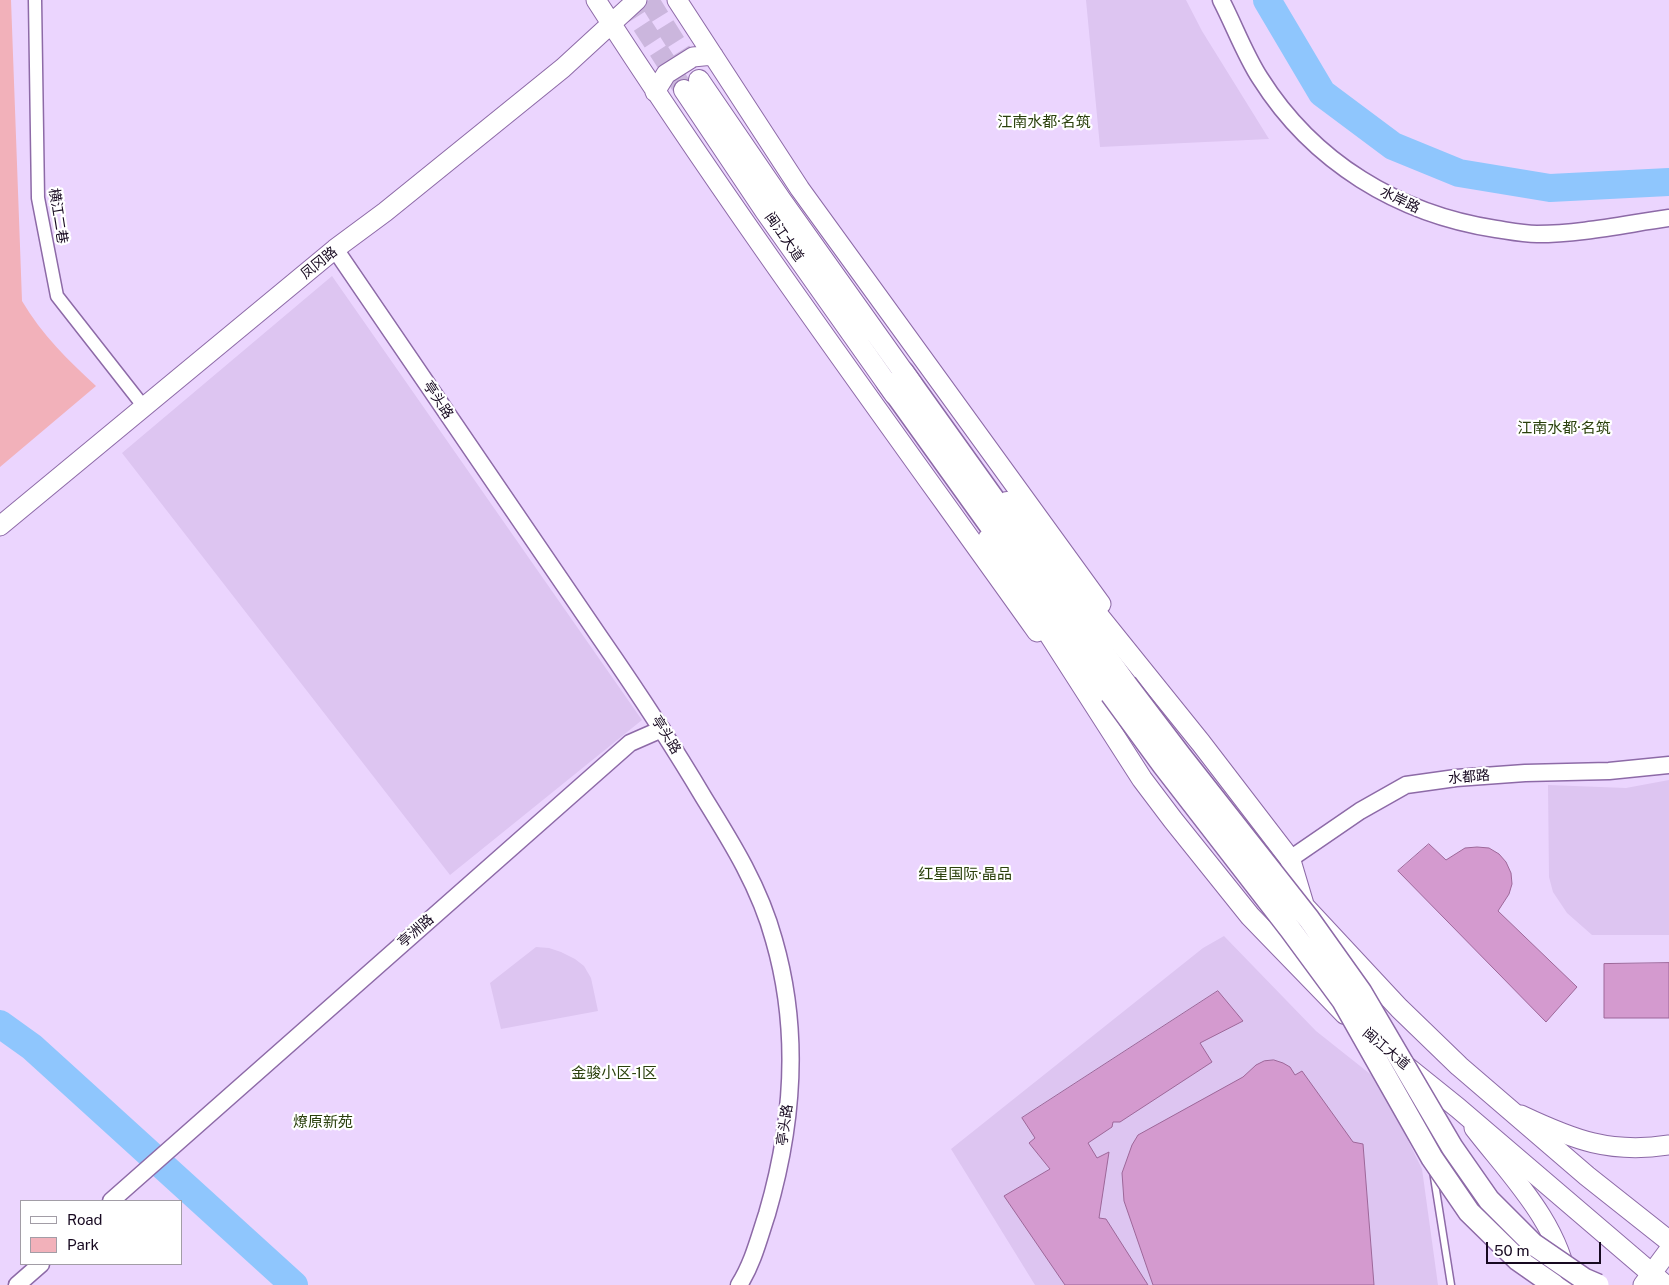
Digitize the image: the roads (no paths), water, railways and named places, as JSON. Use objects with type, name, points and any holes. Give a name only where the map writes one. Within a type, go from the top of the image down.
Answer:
[{"type":"highway","points":[[895,377],[1119,689],[1163,765],[1343,1001],[1432,1158],[1470,1212],[1518,1260],[1554,1285]]},
{"type":"highway","points":[[1119,689],[1180,755],[1309,919],[1361,992],[1452,1147],[1489,1200],[1532,1244],[1584,1279],[1598,1285]]},
{"type":"main road","points":[[596,0],[655,92],[751,230],[1142,778]]},
{"type":"main road","name":"凤冈路","points":[[0,526],[335,250],[386,212],[563,68],[637,0]]},
{"type":"main road","points":[[677,0],[800,188],[1201,743],[1290,859],[1304,906],[1372,979],[1459,1066],[1587,1176],[1669,1240]]},
{"type":"main road","points":[[655,92],[666,74],[694,57],[713,55]]},
{"type":"main road","name":"闽江大道","points":[[691,85],[765,211],[895,377],[1142,778],[1172,820],[1250,916],[1339,1010],[1458,1108],[1653,1281]]},
{"type":"main road","points":[[895,377],[1201,743]]},
{"type":"main road","points":[[1458,1108],[1532,1202],[1549,1227],[1563,1262],[1568,1285]]},
{"type":"main road","points":[[1509,1109],[1576,1139],[1608,1147],[1644,1149],[1669,1145]]},
{"type":"main road","points":[[1653,1281],[1669,1250]]},
{"type":"street","name":"横江二巷","points":[[35,0],[38,198],[58,296],[144,407]]},
{"type":"street","name":"水岸路","points":[[1221,0],[1259,77],[1287,116],[1322,150],[1343,167],[1366,183],[1414,208],[1472,225],[1536,234],[1568,232],[1669,218]]},
{"type":"street","name":"亭头路","points":[[335,250],[662,728],[739,855],[766,914],[782,972],[791,1053],[791,1075],[786,1127],[770,1201],[753,1258],[740,1285]]},
{"type":"street","name":"亭洲路","points":[[112,1200],[630,743],[662,728]]},
{"type":"street","name":"水都路","points":[[1290,859],[1360,811],[1406,785],[1456,778],[1525,773],[1609,771],[1669,765]]},
{"type":"street","points":[[17,1285],[40,1265]]},
{"type":"lane","points":[[1413,1072],[1421,1110]]},
{"type":"lane","points":[[1424,1128],[1451,1285]]},
{"type":"waterway","points":[[1267,0],[1322,93],[1393,146],[1459,173],[1550,188],[1669,182]]},
{"type":"waterway","points":[[0,1024],[32,1047],[294,1285]]},
{"type":"tunnel","points":[[626,0],[684,90]]},
{"type":"tunnel","points":[[649,0],[699,80]]},
{"type":"district","name":"江南水都·名筑","points":[[1044,122]]},
{"type":"district","name":"江南水都·名筑","points":[[1564,428]]},
{"type":"district","name":"红星国际·晶品","points":[[965,874]]},
{"type":"district","name":"金骏小区-1区","points":[[614,1073]]},
{"type":"district","name":"燎原新苑","points":[[323,1122]]}]
